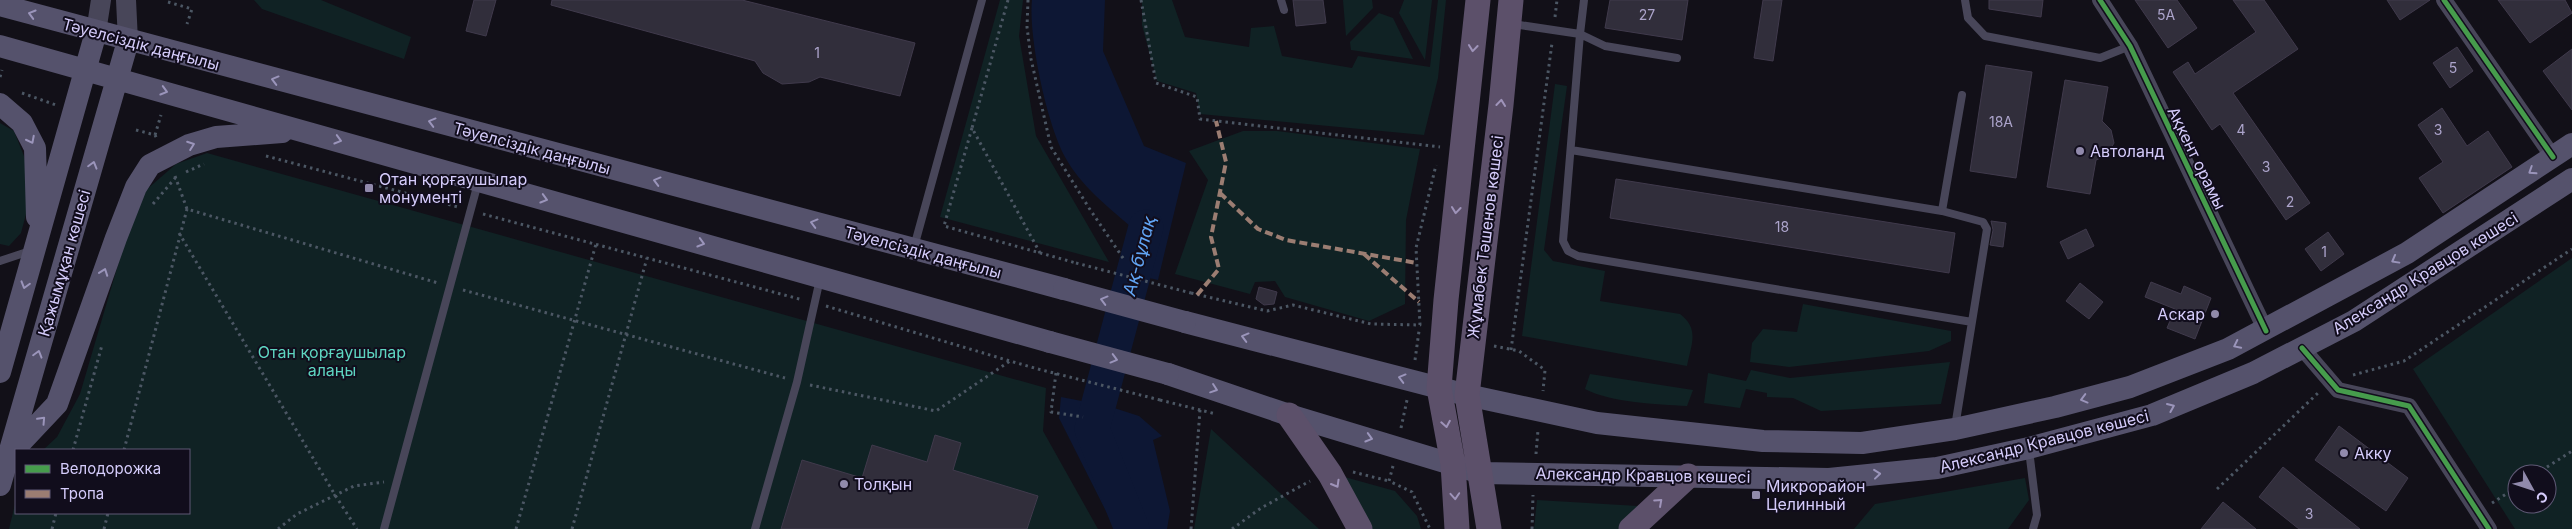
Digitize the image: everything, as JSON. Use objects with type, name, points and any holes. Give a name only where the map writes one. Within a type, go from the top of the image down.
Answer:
[{"type":"main road","name":"Жұмабек Тәшенов көшесі","points":[[1457,529],[1453,464],[1439,388],[1446,300],[1478,0]]},
{"type":"main road","name":"Тәуелсіздік даңғылы","points":[[0,5],[128,41],[1185,322]]},
{"type":"main road","name":"Жұмабек Тәшенов көшесі","points":[[1489,529],[1481,473],[1466,395],[1510,12]]},
{"type":"main road","name":"Қажымұқан көшесі","points":[[0,372],[96,32]]},
{"type":"main road","name":"Қажымұқан көшесі","points":[[0,485],[128,41]]},
{"type":"main road","points":[[0,46],[821,277]]},
{"type":"main road","points":[[0,104],[22,123],[35,148],[36,244]]},
{"type":"main road","points":[[8,456],[57,404],[116,238],[136,187],[150,165],[188,145],[216,136],[305,131]]},
{"type":"main road","name":"Александр Кравцов көшесі","points":[[1185,322],[1466,395],[1597,423],[1764,441],[1862,443],[1955,428],[2055,407],[2130,387],[2228,349],[2407,253],[2572,144]]},
{"type":"main road","name":"Александр Кравцов көшесі","points":[[821,277],[1168,374],[1289,415],[1481,473],[1829,479],[1937,468],[2029,448],[2152,415],[2253,373],[2354,321],[2572,178]]},
{"type":"main road","points":[[1289,415],[1316,476],[1360,529]]},
{"type":"main road","points":[[1631,529],[1688,476]]},
{"type":"street","points":[[96,32],[101,0]]},
{"type":"street","points":[[126,0],[128,41]]},
{"type":"street","name":"Ақкент орамы","points":[[2100,0],[2130,46],[2266,330]]},
{"type":"street","points":[[2444,0],[2553,157]]},
{"type":"street","points":[[2302,348],[2338,390],[2409,406],[2489,529]]},
{"type":"lane","points":[[913,249],[982,0]]},
{"type":"lane","points":[[1281,0],[1284,10]]},
{"type":"lane","points":[[1584,0],[1563,241],[1568,251],[1578,256],[1972,322]]},
{"type":"lane","points":[[1965,0],[1968,18],[1984,36],[2100,58],[2130,46]]},
{"type":"lane","points":[[1510,12],[1554,30],[1580,34],[1605,46],[1677,58]]},
{"type":"lane","points":[[1942,211],[1962,95]]},
{"type":"lane","points":[[1570,150],[1942,211],[1983,222],[1987,229],[1955,428]]},
{"type":"lane","points":[[384,529],[479,180]]},
{"type":"lane","points":[[0,261],[36,244]]},
{"type":"lane","points":[[755,529],[797,382],[821,277]]},
{"type":"lane","points":[[2029,448],[2037,515],[2032,529]]},
{"type":"path","points":[[1008,0],[944,226],[1076,263],[1267,311],[1293,305],[1371,324],[1420,325]]},
{"type":"path","points":[[1028,0],[1027,27],[1031,59],[1051,147],[1088,208],[1125,261]]},
{"type":"path","points":[[1140,0],[1156,83],[1197,97],[1200,119],[1441,147]]},
{"type":"path","points":[[1511,350],[1557,0]]},
{"type":"path","points":[[168,2],[192,9],[187,24]]},
{"type":"path","points":[[0,77],[2,70]]},
{"type":"path","points":[[35,98],[58,106]]},
{"type":"path","points":[[136,130],[155,135],[161,115]]},
{"type":"path","points":[[972,128],[1040,253]]},
{"type":"path","points":[[256,153],[815,303],[1010,361],[1219,415]]},
{"type":"path","points":[[176,177],[211,161]]},
{"type":"path","points":[[124,449],[179,233],[187,209]]},
{"type":"path","points":[[179,233],[335,496],[357,529]]},
{"type":"path","points":[[516,529],[596,244]]},
{"type":"path","points":[[2217,489],[2330,381],[2404,361],[2572,249]]},
{"type":"path","points":[[572,529],[646,258]]},
{"type":"path","points":[[1519,351],[1545,370],[1533,474],[1532,529]]},
{"type":"path","points":[[797,382],[936,411],[1010,361]]},
{"type":"path","points":[[1056,373],[1051,412],[1083,418]]},
{"type":"path","points":[[1191,529],[1200,410]]},
{"type":"path","points":[[2552,464],[2572,451]]},
{"type":"path","points":[[1232,529],[1261,508],[1316,476],[1345,469],[1389,481]]},
{"type":"path","points":[[278,529],[297,514],[354,486],[397,481]]},
{"type":"path","points":[[2478,512],[2507,493]]},
{"type":"path","points":[[52,529],[56,514]]},
{"type":"path","points":[[104,529],[108,514]]},
{"type":"green space","points":[[254,0],[321,0],[411,37],[404,59],[262,9]]},
{"type":"green space","points":[[1000,0],[1023,0],[1019,36],[1036,136],[1109,262],[940,217]]},
{"type":"green space","points":[[1142,0],[1172,0],[1185,37],[1249,47],[1251,28],[1274,26],[1282,56],[1352,68],[1358,56],[1430,67],[1438,0],[1446,0],[1438,78],[1424,135],[1200,114],[1196,93],[1157,81],[1142,25]]},
{"type":"green space","points":[[1343,0],[1372,0],[1373,8],[1346,36]]},
{"type":"green space","points":[[1404,0],[1432,0],[1425,60],[1399,13]]},
{"type":"green space","points":[[1379,13],[1393,18],[1413,59],[1351,50],[1350,42]]},
{"type":"green space","points":[[1555,84],[1567,86],[1544,250],[1553,261],[1605,271],[1600,301],[1680,314],[1690,326],[1692,332],[1692,344],[1687,366],[1522,336]]},
{"type":"green space","points":[[0,123],[14,131],[30,171],[29,203],[21,233],[9,246],[0,244]]},
{"type":"green space","points":[[1243,131],[1277,131],[1420,149],[1406,220],[1405,304],[1369,321],[1285,297],[1275,281],[1255,282],[1250,294],[1175,274],[1208,180],[1189,151]]},
{"type":"green space","name":"Отан қорғаушылар алаңы","points":[[207,153],[1046,388],[1043,431],[1098,529],[9,529],[15,504],[15,514],[190,514],[190,449],[44,449],[57,437],[80,394],[130,224],[145,191],[176,164]]},
{"type":"green space","points":[[2572,258],[2572,529],[2515,529],[2413,369]]},
{"type":"green space","points":[[1803,304],[1951,331],[1951,341],[1929,351],[1789,367],[1750,362],[1752,343],[1763,329],[1797,332]]},
{"type":"green space","points":[[1950,362],[1941,404],[1821,411],[1793,398],[1767,397],[1767,393],[1746,389],[1740,408],[1704,403],[1708,373],[1746,381],[1751,370],[1790,378]]},
{"type":"green space","points":[[1590,374],[1693,390],[1687,406],[1621,400],[1596,394],[1585,389]]},
{"type":"green space","points":[[1211,429],[1319,529],[1194,529]]},
{"type":"green space","points":[[1341,476],[1395,491],[1417,516],[1421,529],[1370,529]]},
{"type":"green space","points":[[2025,478],[2029,500],[2008,529],[1854,529],[1875,504]]},
{"type":"green space","points":[[1537,500],[1638,506],[1636,512],[1618,529],[1534,529]]},
{"type":"water","points":[[1032,0],[1105,0],[1103,51],[1144,146],[1186,163],[1158,280],[1118,271],[1130,226],[1094,194],[1079,177],[1071,167],[1058,143],[1040,80],[1033,35]]},
{"type":"water","points":[[1061,397],[1108,406],[1139,416],[1162,436],[1153,440],[1170,511],[1167,529],[1115,529],[1059,418]]},
{"type":"building","points":[[474,0],[496,0],[486,36],[466,31]]},
{"type":"building","points":[[552,0],[742,0],[915,43],[900,96],[820,77],[809,82],[782,84],[763,73],[755,61],[551,5]]},
{"type":"building","points":[[1293,0],[1323,0],[1326,23],[1296,26]]},
{"type":"building","points":[[1610,0],[1688,0],[1682,40],[1605,28]]},
{"type":"building","points":[[1763,0],[1782,0],[1773,61],[1754,58]]},
{"type":"building","points":[[1989,0],[2043,0],[2041,17],[1989,9]]},
{"type":"building","points":[[2135,0],[2177,0],[2197,28],[2168,48]]},
{"type":"building","points":[[2233,0],[2264,0],[2298,49],[2233,93],[2310,203],[2286,220],[2220,124],[2212,130],[2173,72],[2188,62],[2195,74],[2256,32]]},
{"type":"building","points":[[2387,0],[2430,0],[2400,20]]},
{"type":"building","points":[[2498,0],[2565,0],[2572,13],[2530,43]]},
{"type":"building","points":[[2457,47],[2473,71],[2450,88],[2433,63]]},
{"type":"building","points":[[2572,49],[2572,110],[2543,71]]},
{"type":"building","points":[[1986,65],[2032,72],[2016,178],[1970,171]]},
{"type":"building","points":[[2065,80],[2108,87],[2102,121],[2111,130],[2114,143],[2107,155],[2096,160],[2090,194],[2047,187]]},
{"type":"building","points":[[2442,108],[2467,146],[2488,131],[2512,167],[2443,213],[2419,178],[2443,162],[2418,125]]},
{"type":"building","points":[[1616,179],[1955,233],[1949,273],[1610,218]]},
{"type":"building","points":[[1991,221],[2006,223],[2003,247],[1990,245],[1993,230]]},
{"type":"building","points":[[2086,229],[2094,246],[2068,259],[2060,242]]},
{"type":"building","points":[[2328,232],[2344,254],[2321,271],[2305,249]]},
{"type":"building","points":[[2151,282],[2181,294],[2184,286],[2211,298],[2195,339],[2167,328],[2175,309],[2145,297]]},
{"type":"building","points":[[2080,283],[2103,302],[2089,319],[2066,301]]},
{"type":"building","points":[[1259,287],[1277,292],[1274,304],[1264,305],[1256,299]]},
{"type":"building","points":[[2339,426],[2408,478],[2386,511],[2315,460]]},
{"type":"building","name":"Толқын","points":[[935,435],[961,443],[953,470],[1038,496],[1027,529],[781,529],[802,460],[862,478],[872,445],[927,462]]},
{"type":"building","points":[[2283,467],[2360,529],[2299,529],[2259,497]]},
{"type":"building","points":[[2223,502],[2256,529],[2201,529]]},
{"type":"waterway","name":"Ақ-бұлақ","points":[[1132,529],[1092,429],[1146,227]]},
{"type":"marked path","points":[[1197,295],[1219,269],[1211,237],[1226,162],[1216,121]]},
{"type":"marked path","points":[[1220,193],[1258,229],[1286,240],[1417,263]]},
{"type":"marked path","points":[[1364,254],[1419,302]]},
{"type":"cycle path","points":[[2100,0],[2130,46],[2266,331]]},
{"type":"cycle path","points":[[2444,0],[2553,157]]},
{"type":"cycle path","points":[[2302,348],[2338,390],[2409,406],[2489,529]]},
{"type":"place","name":"Автоланд","points":[[2080,151]]},
{"type":"place","name":"Отан қорғаушылар монументі","points":[[369,188]]},
{"type":"place","name":"Аскар","points":[[2215,314]]},
{"type":"place","name":"Акку","points":[[2344,453]]},
{"type":"place","name":"Толқын","points":[[844,484]]},
{"type":"place","name":"Микрорайон Целинный","points":[[1756,495]]}]
